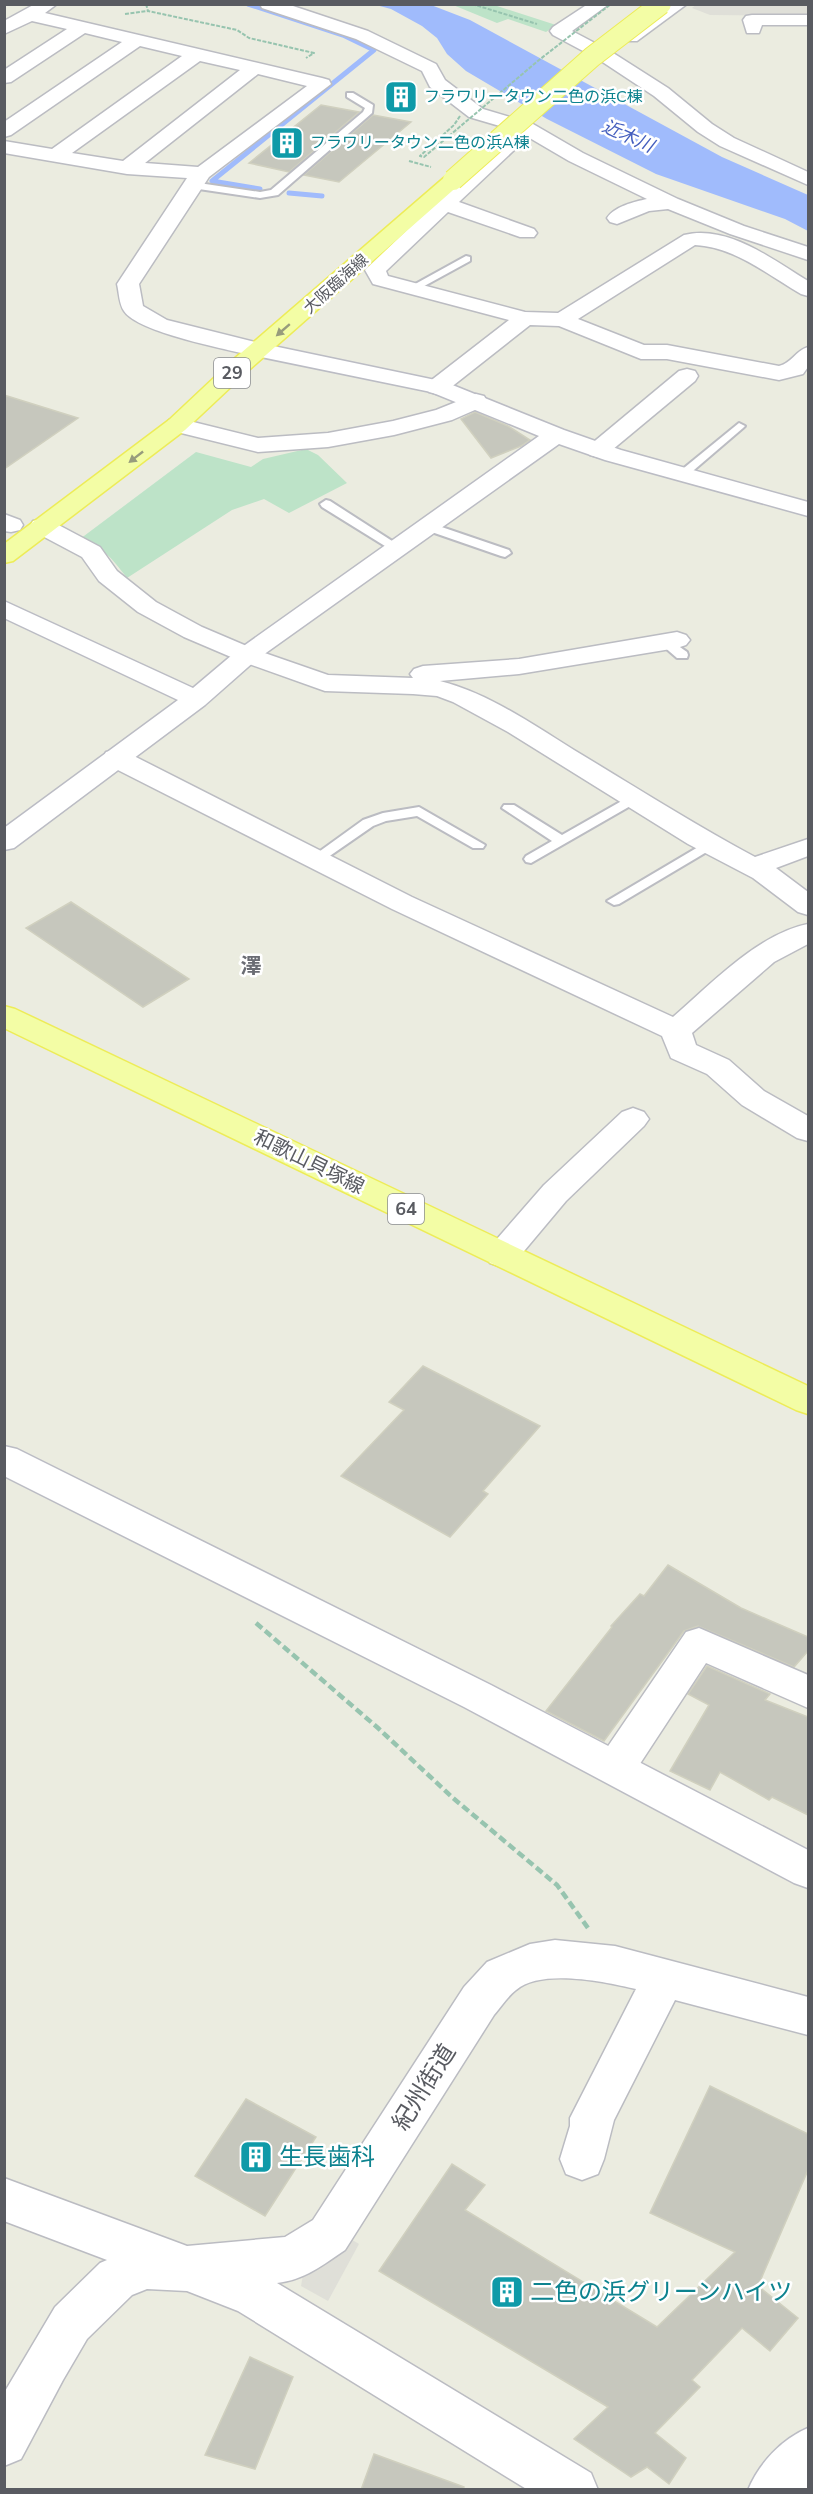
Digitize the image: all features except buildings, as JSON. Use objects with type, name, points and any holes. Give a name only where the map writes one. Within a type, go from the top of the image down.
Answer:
[{"type":"main road","points":[[465,145],[570,54],[635,4]]},
{"type":"main road","name":"大阪臨海線","points":[[4,556],[177,425],[592,57],[661,4]]},
{"type":"main road","name":"大阪臨海線","points":[[210,366],[430,175]]},
{"type":"main road","points":[[7,525],[119,443]]},
{"type":"main road","name":"和歌山貝塚線","points":[[4,1017],[808,1401]]},
{"type":"street","points":[[4,29],[49,4]]},
{"type":"street","points":[[268,4],[362,35],[429,68],[437,83],[476,114],[526,128],[576,157],[671,203],[737,230],[808,254]]},
{"type":"street","points":[[601,4],[559,31],[661,92],[705,128],[727,142],[808,179]]},
{"type":"street","points":[[604,56],[679,4]]},
{"type":"street","points":[[30,15],[322,84],[197,179],[128,284],[133,309],[159,325],[259,350],[437,387],[598,450],[808,509]]},
{"type":"street","points":[[753,29],[752,20],[808,20]]},
{"type":"street","points":[[4,78],[83,27]]},
{"type":"street","points":[[4,130],[137,40]]},
{"type":"street","points":[[55,156],[197,54]]},
{"type":"street","points":[[127,168],[254,68]]},
{"type":"street","points":[[526,128],[375,270],[380,280],[525,318],[562,320],[641,352],[667,352],[779,374],[795,369],[808,355]]},
{"type":"street","points":[[4,147],[197,179]]},
{"type":"street","points":[[617,218],[635,207],[652,203],[671,203]]},
{"type":"street","points":[[445,204],[527,233]]},
{"type":"street","points":[[562,320],[692,239],[709,238],[734,247],[808,290]]},
{"type":"street","points":[[437,387],[525,318]]},
{"type":"street","points":[[598,450],[687,375]]},
{"type":"street","points":[[177,425],[258,445],[282,444],[328,440],[394,428],[444,415],[476,401]]},
{"type":"street","points":[[4,842],[196,699],[247,655],[556,435]]},
{"type":"street","points":[[42,526],[91,552],[108,576],[147,607],[193,632],[247,655],[325,683],[440,689],[462,696],[517,726],[710,844],[753,867],[808,906]]},
{"type":"street","points":[[4,608],[196,699]]},
{"type":"street","points":[[366,684],[390,674],[473,672],[675,646]]},
{"type":"street","points":[[116,758],[402,903],[676,1030],[682,1051],[718,1067],[753,1098],[808,1130]]},
{"type":"street","points":[[753,867],[808,847]]},
{"type":"street","points":[[676,1030],[764,955],[808,933]]},
{"type":"street","points":[[502,1255],[555,1194],[633,1119]]},
{"type":"street","points":[[4,1459],[99,1510],[366,1640],[616,1767],[808,1870]]},
{"type":"street","points":[[616,1767],[699,1643],[808,1692]]},
{"type":"street","name":"紀州街道","points":[[4,2442],[46,2363],[71,2323],[116,2279],[147,2267],[191,2269],[292,2259],[329,2235],[478,2001],[502,1975],[530,1963],[555,1959],[615,1965],[808,2016]]},
{"type":"street","points":[[582,2159],[592,2126],[592,2118],[663,1978]]},
{"type":"street","points":[[4,2199],[253,2294],[574,2490]]},
{"type":"street","points":[[772,2490],[808,2452]]},
{"type":"lane","points":[[197,179],[260,195],[274,193],[367,113],[370,107],[350,95]]},
{"type":"lane","points":[[413,288],[466,259]]},
{"type":"lane","points":[[683,474],[739,426]]},
{"type":"lane","points":[[326,504],[398,548]]},
{"type":"lane","points":[[427,526],[505,553]]},
{"type":"lane","points":[[531,859],[634,798]]},
{"type":"lane","points":[[509,808],[562,841]]},
{"type":"lane","points":[[316,860],[368,823],[384,817],[419,811],[478,846]]},
{"type":"lane","points":[[614,901],[710,844]]},
{"type":"path","points":[[146,4],[148,11],[237,30],[249,38],[314,53],[280,74]]},
{"type":"path","points":[[472,4],[559,31]]},
{"type":"path","points":[[460,116],[454,125],[420,156],[424,157],[467,123],[544,54],[611,4]]},
{"type":"path","points":[[254,1621],[378,1728],[453,1798],[557,1885],[615,1965]]},
{"type":"shaded area","points":[[697,4],[808,5],[808,16],[710,15],[692,8]]},
{"type":"shaded area","points":[[349,2238],[359,2244],[328,2301],[301,2286],[304,2269]]},
{"type":"green space","points":[[453,5],[494,5],[556,25],[546,32],[508,19],[497,23]]},
{"type":"green space","points":[[306,449],[318,455],[347,483],[289,513],[264,499],[232,510],[127,578],[107,554],[80,539],[196,452],[251,467],[263,459]]},
{"type":"water","name":"近木川","points":[[376,5],[431,5],[470,20],[722,157],[808,195],[808,231],[785,219],[656,174],[547,119],[466,71],[447,54],[437,38],[422,26],[391,9]]},
{"type":"waterway","points":[[248,4],[343,35],[374,50],[212,181],[260,189]]},
{"type":"waterway","points":[[289,193],[322,196]]},
{"type":"place","name":"フラワリータウン二色の浜C棟","points":[[401,97]]},
{"type":"place","name":"フラワリータウン二色の浜A棟","points":[[287,143]]},
{"type":"place","name":"生長歯科","points":[[256,2157]]},
{"type":"place","name":"二色の浜グリーンハイツ","points":[[507,2292]]},
{"type":"district","name":"澤","points":[[251,966]]}]
